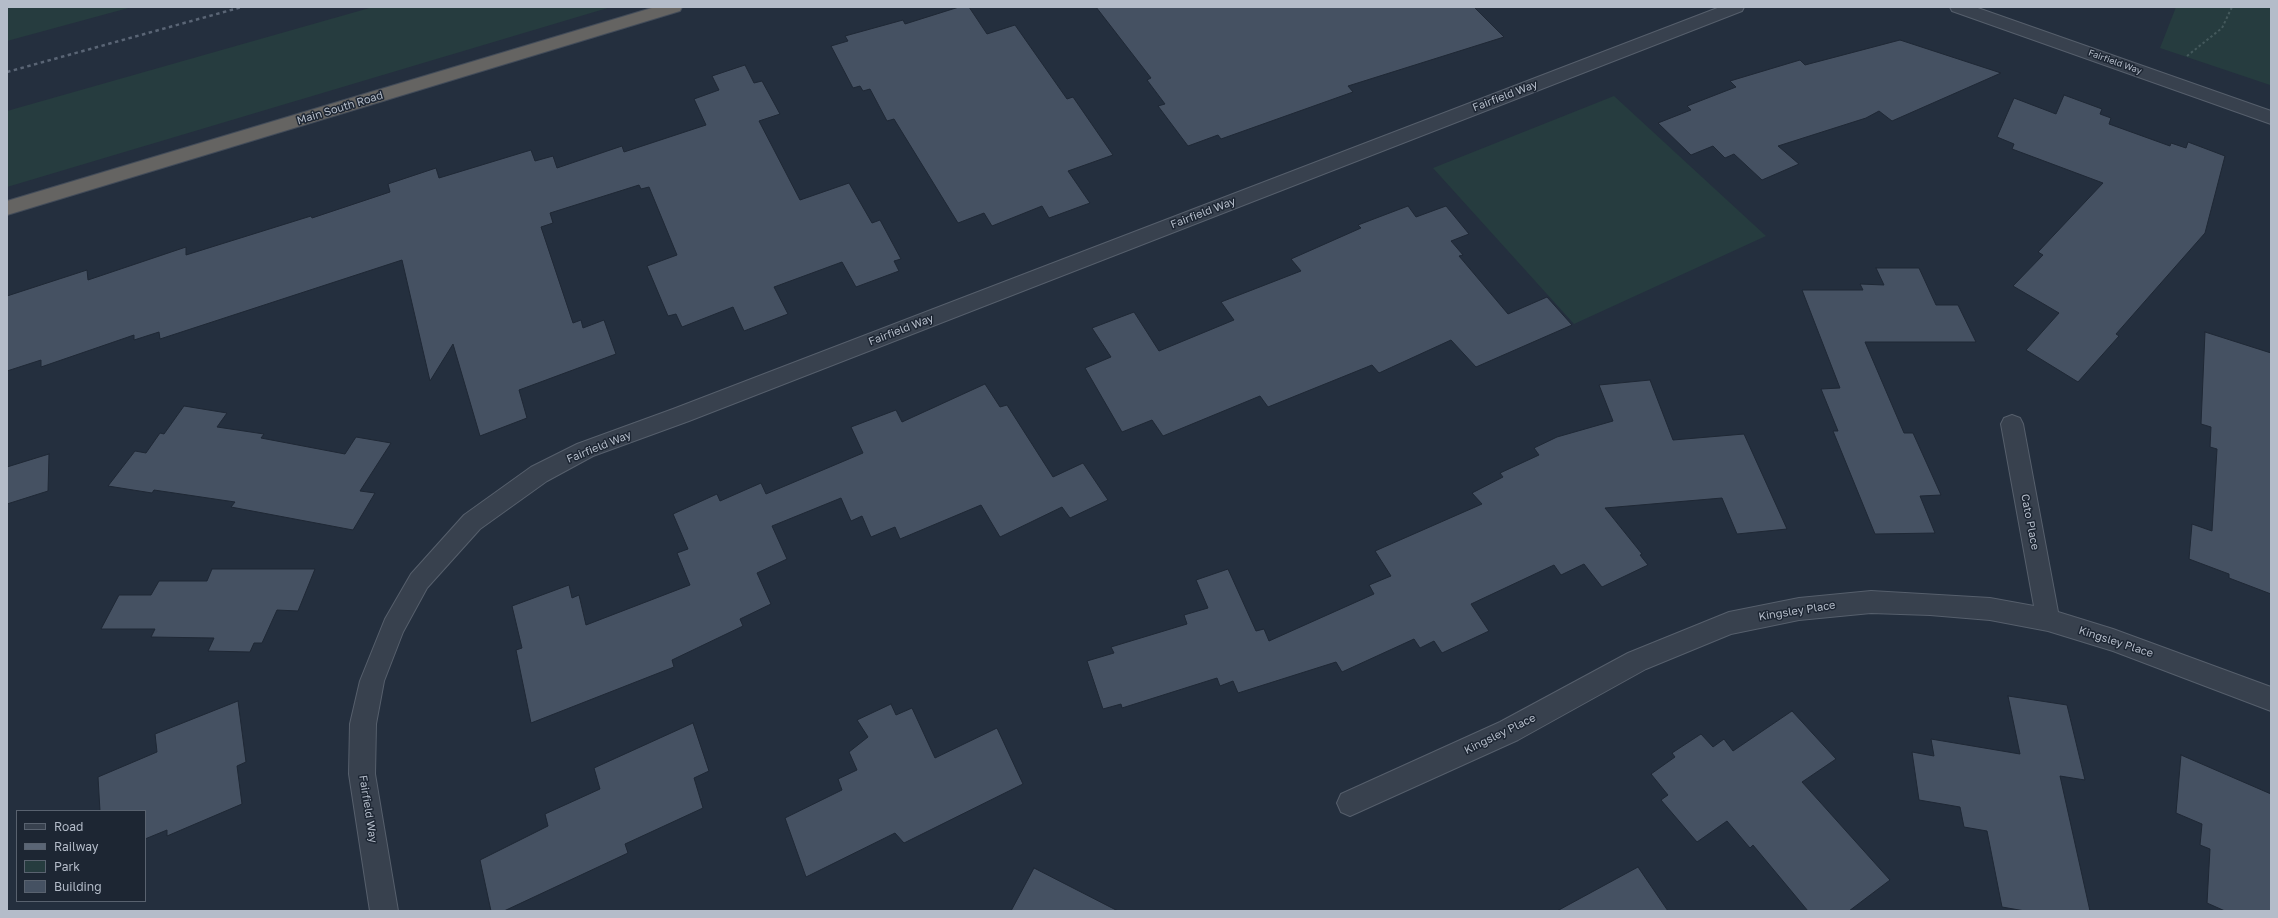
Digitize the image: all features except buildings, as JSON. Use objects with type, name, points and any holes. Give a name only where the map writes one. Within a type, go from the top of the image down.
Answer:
[{"type":"highway","name":"Main South Road","points":[[7,208],[674,7]]},
{"type":"street","name":"Fairfield Way","points":[[384,911],[362,774],[363,724],[372,681],[393,626],[419,581],[472,522],[539,474],[585,450],[681,415],[1736,7]]},
{"type":"street","name":"Fairfield Way","points":[[1958,7],[2271,118]]},
{"type":"street","name":"Cato Place","points":[[2012,424],[2048,620]]},
{"type":"street","name":"Kingsley Place","points":[[1350,803],[1509,731],[1637,661],[1729,623],[1800,609],[1871,602],[1930,604],[1990,609],[2048,620],[2113,640],[2271,699]]},
{"type":"path","points":[[2170,82],[2182,61],[2222,28],[2232,7]]},
{"type":"green space","points":[[7,7],[132,7],[7,41]]},
{"type":"green space","points":[[373,7],[611,7],[7,187],[7,111]]},
{"type":"green space","points":[[2176,7],[2271,7],[2270,85],[2160,48]]},
{"type":"green space","points":[[1614,96],[1766,236],[1574,324],[1433,168]]},
{"type":"railway","points":[[7,72],[242,7]]}]
